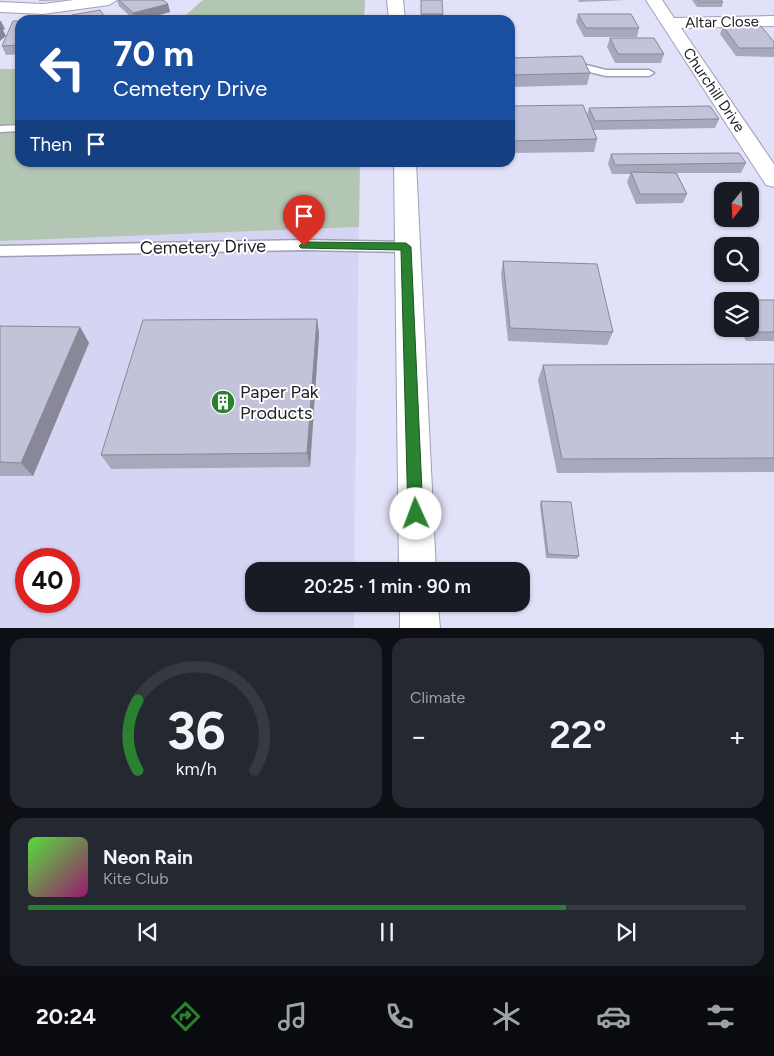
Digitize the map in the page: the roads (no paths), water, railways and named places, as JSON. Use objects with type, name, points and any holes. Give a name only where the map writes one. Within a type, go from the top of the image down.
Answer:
[{"type":"street","points":[[0,7],[43,9],[70,7],[109,0]]},
{"type":"street","points":[[395,0],[396,15]]},
{"type":"street","name":"Churchill Drive","points":[[654,0],[774,180]]},
{"type":"street","name":"Altar Close","points":[[669,23],[774,21]]},
{"type":"street","points":[[405,167],[406,247],[418,562]]},
{"type":"street","points":[[419,612],[420,628]]},
{"type":"lane","points":[[559,66],[579,66],[606,73],[649,73]]},
{"type":"lane","points":[[0,129],[15,128]]},
{"type":"lane","name":"Cemetery Drive","points":[[0,251],[304,246],[406,247]]},
{"type":"place","name":"Paper Pak Products","points":[[223,402]]}]
